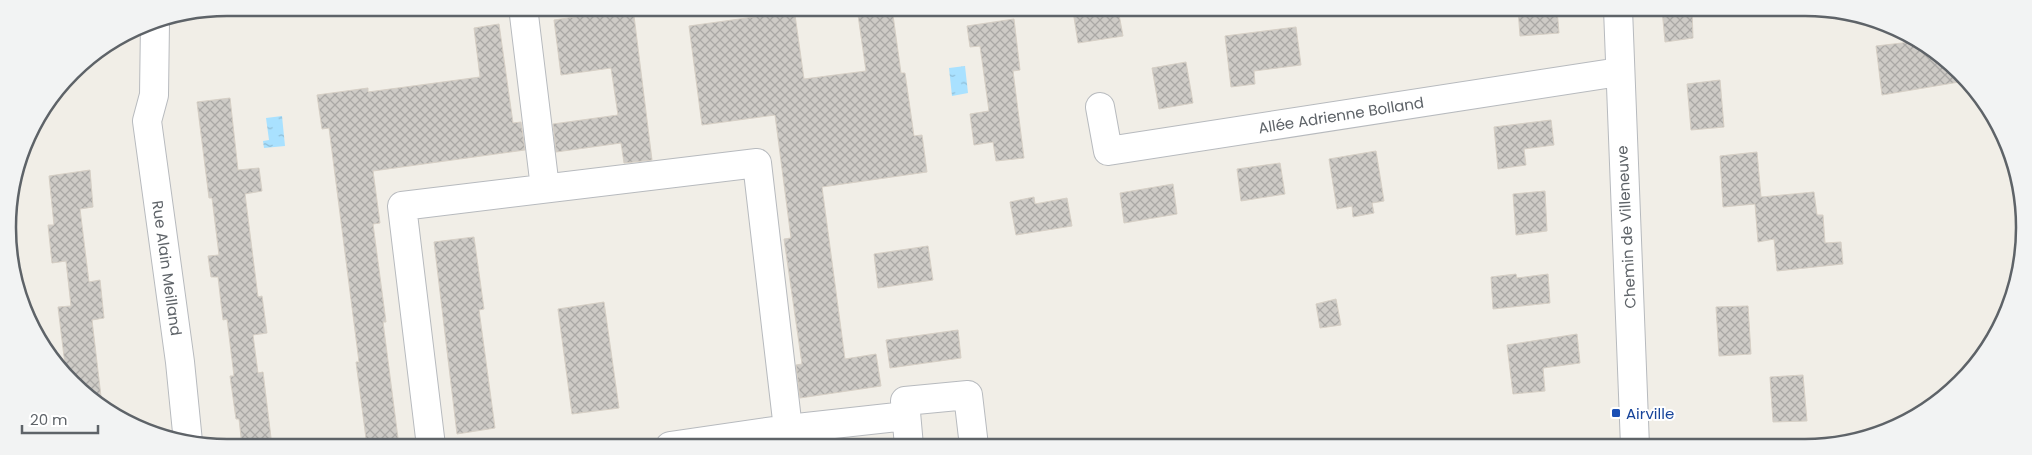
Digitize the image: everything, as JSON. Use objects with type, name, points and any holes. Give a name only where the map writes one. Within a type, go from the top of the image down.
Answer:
[{"type":"street","points":[[524,16],[544,188]]},
{"type":"street","name":"Chemin de Villeneuve","points":[[1618,16],[1635,439]]},
{"type":"street","name":"Rue Alain Meilland","points":[[155,29],[154,95],[147,121],[180,362],[187,435]]},
{"type":"street","name":"Allée Adrienne Bolland","points":[[1100,107],[1108,151],[1619,72]]},
{"type":"street","points":[[430,439],[402,206],[757,163],[788,429]]},
{"type":"street","points":[[909,439],[905,402],[968,394],[973,439]]},
{"type":"street","points":[[719,439],[906,416]]},
{"type":"water","points":[[965,66],[968,93],[952,96],[949,68]]},
{"type":"water","points":[[282,116],[285,146],[264,148],[263,141],[269,140],[266,118]]},
{"type":"building","points":[[581,16],[634,16],[652,160],[624,163],[621,143],[556,152],[553,124],[618,115],[611,68],[561,75],[554,20]]},
{"type":"building","points":[[761,16],[795,16],[804,79],[866,71],[858,16],[893,16],[901,73],[905,73],[914,136],[922,135],[927,172],[822,187],[845,359],[876,354],[881,386],[800,398],[796,365],[802,364],[784,239],[791,238],[775,115],[702,125],[689,26]]},
{"type":"building","points":[[1074,16],[1119,16],[1123,36],[1078,43]]},
{"type":"building","points":[[1519,16],[1558,16],[1559,33],[1520,36]]},
{"type":"building","points":[[1663,16],[1692,16],[1693,38],[1665,42]]},
{"type":"building","points":[[1014,19],[1020,70],[1013,71],[1024,158],[996,161],[993,142],[974,145],[970,114],[989,111],[980,46],[970,47],[967,26]]},
{"type":"building","points":[[499,24],[513,123],[521,122],[525,150],[373,171],[380,223],[373,224],[386,322],[383,322],[398,439],[366,439],[356,362],[359,362],[329,128],[322,129],[317,95],[368,88],[368,92],[480,77],[474,28]]},
{"type":"building","points":[[1296,27],[1301,65],[1254,71],[1255,84],[1231,87],[1225,36]]},
{"type":"building","points":[[1906,43],[1933,60],[1958,82],[1882,95],[1876,46]]},
{"type":"building","points":[[1186,62],[1193,103],[1159,109],[1152,68]]},
{"type":"building","points":[[1720,80],[1724,127],[1691,130],[1687,84]]},
{"type":"building","points":[[230,98],[238,170],[259,168],[262,191],[245,194],[258,297],[262,296],[267,333],[253,335],[258,373],[263,372],[271,439],[241,439],[239,419],[236,419],[230,376],[234,376],[227,319],[223,320],[218,277],[211,277],[208,256],[219,255],[212,198],[209,198],[197,102]]},
{"type":"building","points":[[1551,120],[1554,145],[1524,149],[1526,165],[1498,169],[1494,127]]},
{"type":"building","points":[[1376,151],[1384,201],[1372,203],[1374,213],[1353,217],[1352,206],[1337,209],[1329,159]]},
{"type":"building","points":[[1757,152],[1761,197],[1814,192],[1817,215],[1823,215],[1825,243],[1841,242],[1843,264],[1777,271],[1774,239],[1758,242],[1755,204],[1723,207],[1720,156]]},
{"type":"building","points":[[1280,163],[1285,194],[1241,201],[1237,169]]},
{"type":"building","points":[[90,170],[93,207],[80,209],[89,282],[100,280],[104,318],[92,320],[101,396],[78,377],[65,362],[58,307],[71,306],[66,261],[52,263],[48,225],[54,225],[49,176]]},
{"type":"building","points":[[1173,184],[1177,214],[1124,223],[1120,193]]},
{"type":"building","points":[[1545,191],[1547,231],[1516,235],[1513,194]]},
{"type":"building","points":[[1034,197],[1035,204],[1067,198],[1072,226],[1016,235],[1010,202]]},
{"type":"building","points":[[474,237],[484,309],[479,310],[495,428],[457,434],[434,242]]},
{"type":"building","points":[[928,246],[933,280],[878,288],[874,254]]},
{"type":"building","points":[[1516,274],[1517,278],[1548,274],[1550,303],[1493,309],[1491,277]]},
{"type":"building","points":[[1336,299],[1341,325],[1320,328],[1316,304]]},
{"type":"building","points":[[604,302],[619,408],[572,414],[558,309]]},
{"type":"building","points":[[1748,306],[1751,354],[1719,356],[1716,307]]},
{"type":"building","points":[[958,330],[961,358],[890,368],[886,340]]},
{"type":"building","points":[[1577,334],[1580,363],[1543,368],[1545,391],[1513,394],[1507,345]]},
{"type":"building","points":[[1803,375],[1807,421],[1773,422],[1770,377]]},
{"type":"place","name":"Airville","points":[[1616,413]]}]
